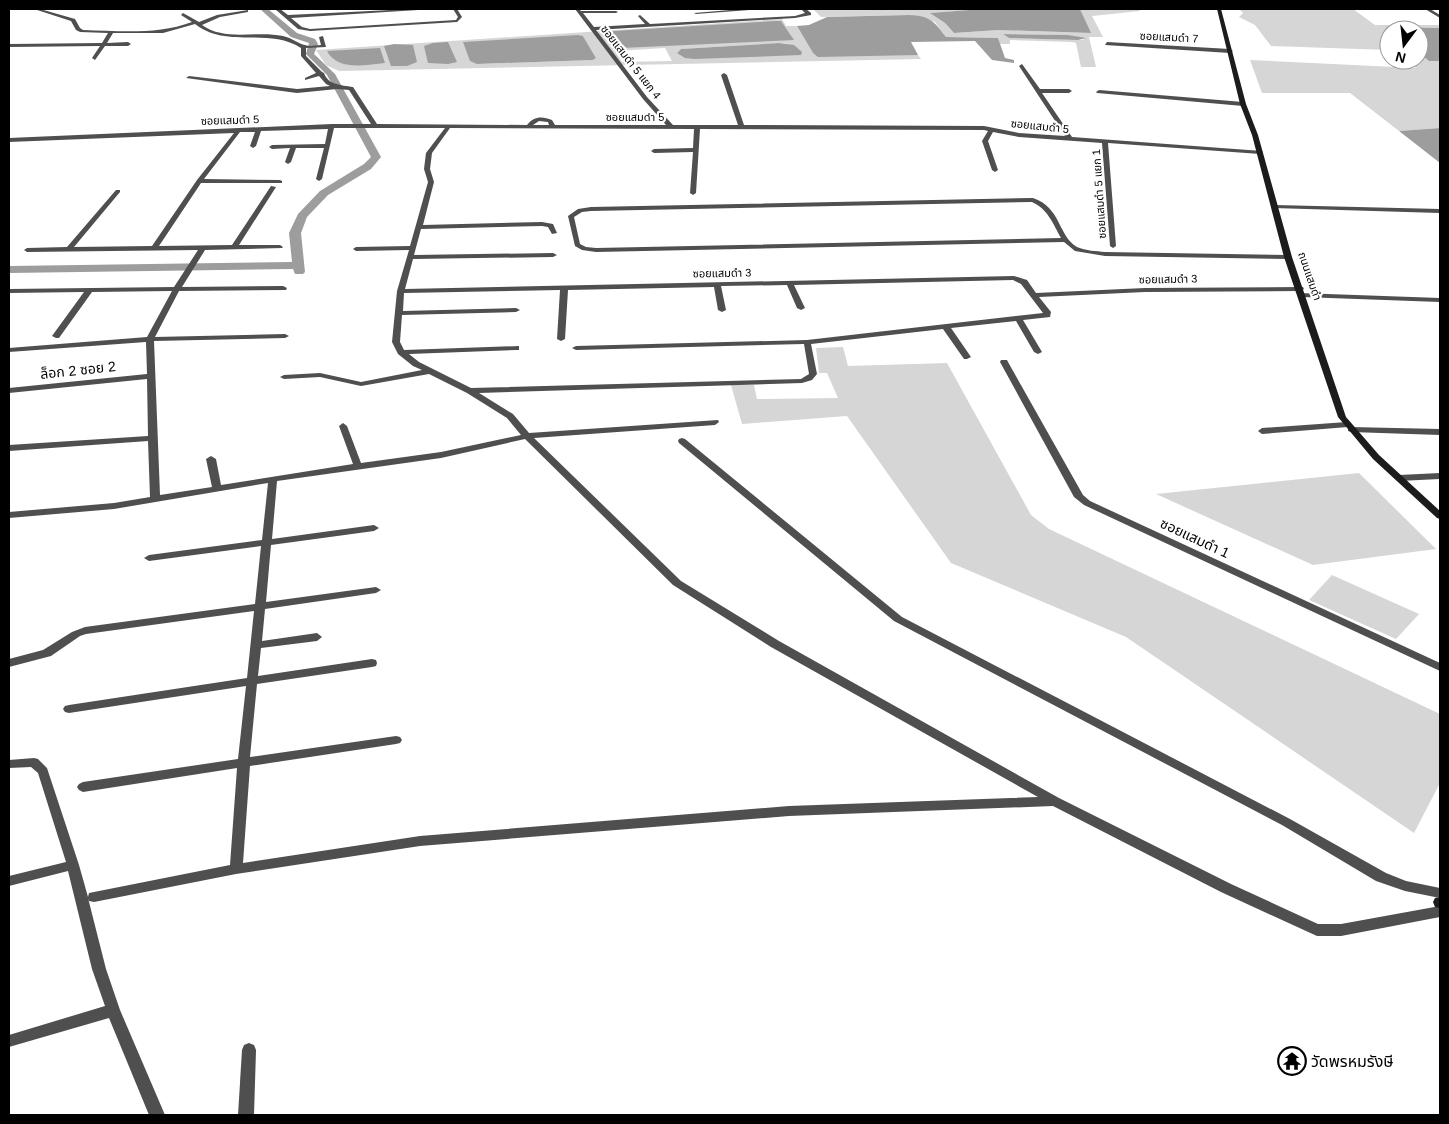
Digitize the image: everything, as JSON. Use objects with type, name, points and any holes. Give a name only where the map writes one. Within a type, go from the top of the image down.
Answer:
[{"type":"street","points":[[36,9],[73,20],[78,29],[82,31],[161,33],[219,16],[246,11]]},
{"type":"street","points":[[277,9],[300,28],[310,30],[453,21],[460,19],[455,9]]},
{"type":"street","points":[[286,18],[356,11],[432,9]]},
{"type":"street","points":[[691,9],[705,23]]},
{"type":"street","points":[[696,13],[718,10],[762,9]]},
{"type":"street","points":[[592,29],[795,17],[809,14],[803,9]]},
{"type":"street","name":"ถนนแสมดำ","points":[[1219,9],[1243,104],[1260,152],[1288,257],[1342,417],[1349,427],[1399,478],[1440,516]]},
{"type":"street","points":[[1427,9],[1440,17]]},
{"type":"street","points":[[578,10],[616,12]]},
{"type":"street","name":"ซอยแสมดำ 5 แยก 4","points":[[578,10],[645,98],[671,128]]},
{"type":"street","points":[[356,11],[359,27]]},
{"type":"street","points":[[183,14],[210,31],[220,33],[282,37],[304,47],[324,46],[321,37]]},
{"type":"street","points":[[640,16],[649,26]]},
{"type":"street","points":[[95,58],[110,32]]},
{"type":"street","points":[[9,46],[101,46],[128,44]]},
{"type":"street","name":"ซอยแสมดำ 7","points":[[1107,44],[1230,50]]},
{"type":"street","points":[[304,47],[304,56],[330,85],[337,87]]},
{"type":"street","points":[[1022,66],[1070,139]]},
{"type":"street","points":[[307,79],[314,75],[322,74]]},
{"type":"street","points":[[724,75],[742,128]]},
{"type":"street","points":[[189,78],[297,92],[337,87],[350,88],[375,126]]},
{"type":"street","points":[[1039,91],[1069,91]]},
{"type":"street","points":[[1099,92],[1243,104]]},
{"type":"street","points":[[319,179],[332,126]]},
{"type":"street","name":"ซอยแสมดำ 5","points":[[9,140],[332,126],[992,129],[1019,135],[1260,152]]},
{"type":"street","points":[[449,126],[429,153],[427,169],[431,182],[402,291],[395,335],[396,342],[401,352],[416,364],[470,390],[510,416],[526,436],[677,583],[708,604],[790,652],[1055,801],[1226,888],[1317,930],[1341,930],[1440,912]]},
{"type":"street","points":[[693,193],[698,128]]},
{"type":"street","points":[[253,146],[259,129]]},
{"type":"street","points":[[992,129],[985,141],[995,170]]},
{"type":"street","points":[[154,248],[199,181],[240,130]]},
{"type":"street","name":"ซอยแสมดำ 5 แยก 1","points":[[1105,142],[1113,246]]},
{"type":"street","points":[[272,147],[327,146]]},
{"type":"street","points":[[288,162],[294,147]]},
{"type":"street","points":[[654,151],[696,150]]},
{"type":"street","points":[[199,181],[280,182]]},
{"type":"street","points":[[235,247],[273,187]]},
{"type":"street","points":[[69,249],[118,191]]},
{"type":"street","points":[[1067,240],[596,250],[584,249],[577,245],[571,216],[576,212],[585,210],[1033,200],[1046,206],[1071,246],[1086,252],[1105,254],[1288,257]]},
{"type":"street","points":[[1275,208],[1440,211]]},
{"type":"street","points":[[420,227],[542,224],[550,225],[554,233]]},
{"type":"street","points":[[155,498],[150,338],[176,290],[203,247]]},
{"type":"street","points":[[27,250],[280,247]]},
{"type":"street","points":[[356,249],[412,253],[553,255]]},
{"type":"street","name":"ซอยแสมดำ 3","points":[[402,291],[1014,278],[1024,282],[1036,295],[1047,315],[807,342],[576,348]]},
{"type":"street","points":[[790,283],[801,308]]},
{"type":"street","points":[[717,284],[722,310]]},
{"type":"street","points":[[9,291],[283,288]]},
{"type":"street","points":[[560,339],[564,288]]},
{"type":"street","points":[[56,336],[90,290]]},
{"type":"street","name":"ซอยแสมดำ 3","points":[[1036,295],[1145,290],[1301,292],[1440,300]]},
{"type":"street","points":[[399,312],[516,310]]},
{"type":"street","points":[[1018,319],[1038,352]]},
{"type":"street","points":[[945,326],[967,357]]},
{"type":"street","points":[[9,350],[150,338],[285,336]]},
{"type":"street","points":[[470,390],[802,381],[813,374],[807,342]]},
{"type":"street","points":[[401,352],[516,348]]},
{"type":"street","name":"ซอยแสมดำ 1","points":[[1004,362],[1079,497],[1087,503],[1440,666]]},
{"type":"street","points":[[284,377],[320,375],[361,384],[430,371]]},
{"type":"street","name":"ล็อก 2 ซอย 2","points":[[9,391],[150,376]]},
{"type":"street","points":[[9,515],[91,508],[273,478],[441,455],[526,436],[715,422]]},
{"type":"street","points":[[343,426],[358,467]]},
{"type":"street","points":[[1262,431],[1349,427],[1440,432]]},
{"type":"street","points":[[9,448],[152,438]]},
{"type":"street","points":[[682,441],[898,619],[1286,822],[1381,877],[1405,886],[1440,893]]},
{"type":"street","points":[[211,459],[217,488]]},
{"type":"street","points":[[1399,478],[1440,476]]},
{"type":"street","points":[[236,869],[244,763],[273,478]]},
{"type":"street","points":[[149,558],[374,528]]},
{"type":"street","points":[[9,663],[47,653],[76,634],[85,631],[376,590]]},
{"type":"street","points":[[257,645],[317,638]]},
{"type":"street","points":[[70,709],[372,662]]},
{"type":"street","points":[[83,787],[396,740]]},
{"type":"street","points":[[9,764],[34,762],[43,771],[73,865],[100,969],[113,1010],[157,1115]]},
{"type":"street","points":[[94,897],[236,869],[420,840],[789,811],[1055,801]]},
{"type":"street","points":[[9,882],[73,865]]},
{"type":"street","points":[[9,1041],[113,1010]]},
{"type":"street","points":[[246,1115],[249,1050]]},
{"type":"shaded area","points":[[813,9],[982,9],[931,13],[945,23],[954,33],[998,30],[1090,33],[1080,9],[1138,9],[1140,11],[1092,16],[1103,37],[1089,37],[1096,67],[1081,67],[1076,43],[1072,42],[1010,40],[1010,44],[1000,44],[998,38],[946,37],[935,22],[909,15],[821,17]],"holes":[[[1003,34],[1068,35],[1085,40],[1009,38]]]},
{"type":"shaded area","points":[[982,9],[1080,9],[1091,33],[998,30],[954,33],[945,23],[930,13]]},
{"type":"shaded area","points":[[1239,9],[1353,9],[1375,25],[1379,25],[1379,50],[1271,46],[1255,25],[1239,17],[1243,13]]},
{"type":"shaded area","points":[[909,15],[931,20],[946,37],[998,38],[1005,58],[1014,60],[1014,63],[992,60],[975,41],[911,42],[918,55],[818,57],[813,53],[797,26],[809,25],[827,17]]},
{"type":"shaded area","points":[[782,19],[786,26],[797,26],[813,53],[918,55],[921,59],[339,71],[326,65],[316,50]],"holes":[[[583,36],[596,58],[593,60],[477,64]],[[779,43],[790,44],[677,53],[681,49]],[[665,48],[672,61],[622,62],[615,51]]]},
{"type":"shaded area","points":[[781,21],[794,40],[621,48],[609,34],[613,31]]},
{"type":"shaded area","points":[[1429,25],[1440,25],[1440,28],[1429,28]]},
{"type":"shaded area","points":[[1429,28],[1440,28],[1440,61],[1429,61]]},
{"type":"shaded area","points":[[1003,34],[1068,35],[1086,38],[1078,40],[1009,38]]},
{"type":"shaded area","points":[[583,36],[596,58],[593,60],[477,64],[470,61],[463,42]]},
{"type":"shaded area","points":[[448,42],[457,62],[448,64],[428,63],[424,46]]},
{"type":"shaded area","points":[[779,43],[794,45],[802,52],[801,55],[694,59],[685,58],[677,53],[681,49]]},
{"type":"shaded area","points":[[394,44],[413,45],[417,62],[407,66],[391,66],[384,46]]},
{"type":"shaded area","points":[[380,48],[385,63],[361,65],[338,62],[327,51]]},
{"type":"shaded area","points":[[1250,60],[1379,66],[1379,70],[1429,70],[1429,61],[1440,61],[1440,128],[1399,131],[1350,93],[1262,93]]},
{"type":"shaded area","points":[[1440,128],[1440,163],[1399,131]]},
{"type":"shaded area","points":[[843,347],[848,366],[947,363],[1031,515],[1049,529],[1440,714],[1440,783],[1414,833],[1126,637],[951,563],[847,416],[742,424],[731,385],[754,385],[757,399],[838,398],[827,373],[819,373],[816,348]]},
{"type":"shaded area","points":[[1359,473],[1436,549],[1313,565],[1156,494]]},
{"type":"shaded area","points":[[1332,575],[1419,614],[1396,639],[1309,600]]},
{"type":"waterway","points":[[264,9],[294,35],[312,41],[314,44],[310,54],[331,74],[376,157],[367,167],[340,181],[324,193],[302,216],[295,233],[299,272]]},
{"type":"waterway","points":[[9,270],[298,265]]},
{"type":"place","name":"วัดพรหมรังษี","points":[[1292,1061]]}]
